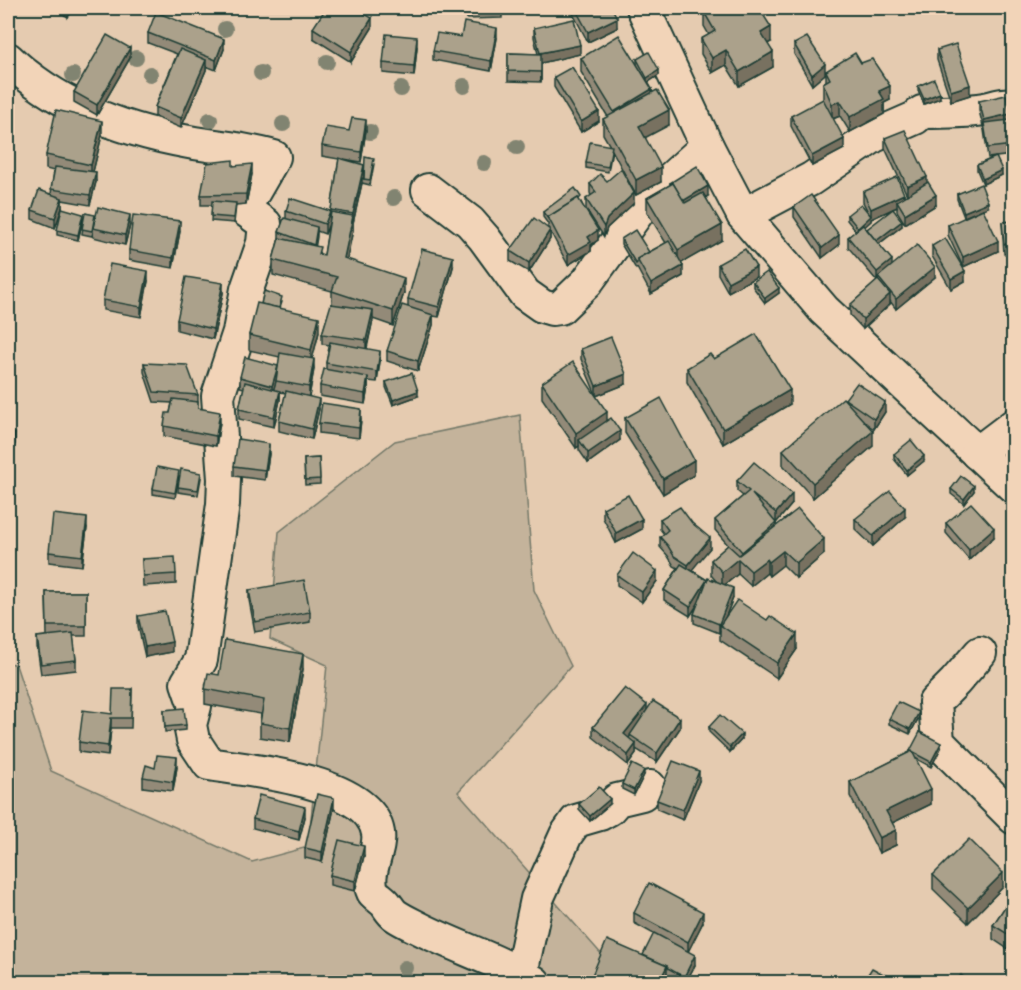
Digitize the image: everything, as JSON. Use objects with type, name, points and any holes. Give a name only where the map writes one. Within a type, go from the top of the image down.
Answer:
[{"type":"street","points":[[643,8],[707,146],[743,215],[824,310],[1014,487]]},
{"type":"street","points":[[8,59],[33,81],[88,114],[136,130],[274,157],[244,209],[265,224],[263,243],[248,289],[239,332],[218,396],[224,479],[223,504],[201,660],[187,682],[195,706],[190,725],[193,740],[209,764],[308,781],[347,796],[364,809],[373,820],[378,835],[371,878],[374,892],[388,905],[393,914],[449,944],[528,978],[537,899],[567,835],[576,821],[600,814],[609,809],[617,800],[642,794],[650,787]]},
{"type":"street","points":[[743,215],[811,179],[874,136],[915,118],[922,112],[943,114],[1006,104],[1014,105]]},
{"type":"street","points":[[428,190],[460,213],[477,230],[525,294],[542,306],[552,309],[560,308],[587,282],[646,201],[707,146]]},
{"type":"street","points":[[977,453],[1014,425]]},
{"type":"street","points":[[980,653],[956,682],[935,702],[938,742],[1014,818]]},
{"type":"shaded area","points":[[520,415],[534,590],[571,666],[458,792],[626,982],[8,982],[8,662],[16,665],[51,771],[252,862],[308,847],[327,665],[270,639],[279,532],[395,441]]},
{"type":"building","points":[[326,8],[355,8],[372,18],[351,52],[313,28]]},
{"type":"building","points":[[575,8],[612,8],[617,18],[588,32]]},
{"type":"building","points":[[711,8],[759,8],[771,27],[761,33],[773,52],[739,72],[726,50],[712,58],[701,39],[715,31],[704,12]]},
{"type":"building","points":[[156,12],[224,39],[216,60],[148,33]]},
{"type":"building","points":[[574,19],[580,45],[540,53],[534,28]]},
{"type":"building","points":[[464,22],[497,28],[491,61],[433,51],[437,33],[461,37]]},
{"type":"building","points":[[386,34],[417,37],[414,66],[383,63]]},
{"type":"building","points":[[107,35],[130,48],[97,105],[74,92]]},
{"type":"building","points":[[619,35],[652,89],[614,112],[581,58]]},
{"type":"building","points":[[807,37],[825,64],[812,75],[794,44]]},
{"type":"building","points":[[956,44],[970,85],[951,91],[937,50]]},
{"type":"building","points":[[180,49],[206,60],[181,118],[155,107]]},
{"type":"building","points":[[649,52],[659,70],[647,78],[637,59]]},
{"type":"building","points":[[508,53],[541,54],[541,72],[508,71]]},
{"type":"building","points":[[855,53],[861,63],[872,59],[890,86],[879,91],[884,99],[850,117],[840,101],[832,104],[823,83],[830,79],[826,71]]},
{"type":"building","points":[[572,67],[599,111],[581,122],[554,77]]},
{"type":"building","points":[[934,79],[940,93],[924,99],[918,86]]},
{"type":"building","points":[[657,90],[669,110],[639,126],[661,167],[636,180],[603,119]]},
{"type":"building","points":[[1006,95],[1010,114],[984,120],[979,101]]},
{"type":"building","points":[[823,99],[844,139],[812,156],[791,116]]},
{"type":"building","points":[[56,110],[102,121],[91,165],[46,155]]},
{"type":"building","points":[[352,118],[366,120],[361,152],[322,146],[326,127],[349,131]]},
{"type":"building","points":[[1010,120],[1013,145],[988,148],[984,123]]},
{"type":"building","points":[[905,130],[927,177],[907,186],[885,138]]},
{"type":"building","points":[[590,142],[612,146],[608,167],[586,163]]},
{"type":"building","points":[[365,157],[374,159],[370,180],[364,179]]},
{"type":"building","points":[[996,157],[1002,170],[983,179],[977,165]]},
{"type":"building","points":[[339,158],[364,165],[353,214],[331,210]]},
{"type":"building","points":[[233,160],[233,166],[252,164],[246,194],[201,195],[207,163]]},
{"type":"building","points":[[697,166],[708,186],[683,201],[673,183],[670,183]]},
{"type":"building","points":[[55,167],[96,172],[90,195],[51,189]]},
{"type":"building","points":[[621,169],[634,193],[607,219],[604,227],[586,199],[596,192],[590,184],[600,174],[607,181]]},
{"type":"building","points":[[897,177],[904,194],[871,209],[863,192]]},
{"type":"building","points":[[928,182],[936,195],[905,214],[897,201]]},
{"type":"building","points":[[673,183],[685,203],[703,193],[722,225],[678,250],[647,198]]},
{"type":"building","points":[[981,184],[988,202],[964,212],[957,194]]},
{"type":"building","points":[[575,188],[581,197],[548,219],[543,212]]},
{"type":"building","points":[[39,190],[62,198],[55,218],[32,210]]},
{"type":"building","points":[[811,195],[839,235],[822,248],[794,207]]},
{"type":"building","points":[[290,198],[330,211],[325,224],[286,211]]},
{"type":"building","points":[[578,198],[598,230],[588,237],[591,242],[568,255],[548,217]]},
{"type":"building","points":[[212,201],[236,203],[234,218],[211,216]]},
{"type":"building","points":[[861,204],[871,216],[858,228],[847,215]]},
{"type":"building","points":[[98,207],[130,215],[125,235],[93,228]]},
{"type":"building","points":[[62,208],[83,214],[78,235],[57,230]]},
{"type":"building","points":[[893,209],[902,221],[876,241],[867,229]]},
{"type":"building","points":[[983,209],[998,241],[963,257],[948,225]]},
{"type":"building","points":[[331,212],[353,216],[344,258],[404,278],[393,311],[332,291],[337,277],[273,260],[279,238],[320,247],[318,254],[324,255]]},
{"type":"building","points":[[85,213],[95,215],[92,231],[82,229]]},
{"type":"building","points":[[133,215],[180,221],[173,258],[129,250]]},
{"type":"building","points":[[284,218],[317,227],[314,245],[279,232]]},
{"type":"building","points":[[534,218],[550,230],[529,263],[510,251]]},
{"type":"building","points":[[1014,221],[1014,243],[1004,244],[1002,222]]},
{"type":"building","points":[[863,225],[892,260],[877,272],[848,237]]},
{"type":"building","points":[[635,230],[649,252],[637,259],[636,264],[621,239]]},
{"type":"building","points":[[945,238],[965,271],[951,279],[932,246]]},
{"type":"building","points":[[669,241],[683,266],[651,284],[637,259]]},
{"type":"building","points":[[917,245],[935,267],[896,299],[878,277]]},
{"type":"building","points":[[422,249],[453,257],[439,307],[408,299]]},
{"type":"building","points":[[745,249],[756,267],[728,282],[718,264]]},
{"type":"building","points":[[110,264],[148,271],[141,307],[103,300]]},
{"type":"building","points":[[767,272],[779,288],[765,298],[753,282]]},
{"type":"building","points":[[186,277],[223,283],[213,329],[177,320]]},
{"type":"building","points":[[878,280],[890,294],[863,319],[850,305]]},
{"type":"building","points":[[264,291],[282,297],[279,308],[261,304]]},
{"type":"building","points":[[257,303],[319,317],[311,350],[249,335]]},
{"type":"building","points":[[331,304],[373,310],[366,340],[322,334]]},
{"type":"building","points":[[402,305],[433,315],[418,361],[387,351]]},
{"type":"building","points":[[756,334],[790,390],[723,429],[687,368],[710,354],[714,359]]},
{"type":"building","points":[[611,337],[626,374],[596,386],[581,349]]},
{"type":"building","points":[[330,342],[380,351],[377,372],[326,363]]},
{"type":"building","points":[[280,353],[314,359],[309,387],[276,381]]},
{"type":"building","points":[[245,357],[278,366],[272,386],[240,377]]},
{"type":"building","points":[[573,362],[607,412],[576,433],[542,383]]},
{"type":"building","points":[[144,363],[187,365],[198,395],[154,392]]},
{"type":"building","points":[[324,369],[368,377],[365,394],[320,386]]},
{"type":"building","points":[[412,373],[418,391],[393,400],[386,382]]},
{"type":"building","points":[[245,382],[280,391],[274,417],[239,409]]},
{"type":"building","points":[[857,383],[885,402],[874,419],[845,399]]},
{"type":"building","points":[[286,391],[319,399],[312,429],[279,421]]},
{"type":"building","points":[[661,398],[694,460],[663,479],[625,418]]},
{"type":"building","points":[[843,398],[873,431],[813,483],[783,450]]},
{"type":"building","points":[[173,399],[198,402],[198,408],[220,412],[216,436],[164,426],[166,413],[170,413]]},
{"type":"building","points":[[322,403],[361,409],[359,428],[319,423]]},
{"type":"building","points":[[611,418],[620,431],[588,453],[579,440]]},
{"type":"building","points":[[8,429],[15,434],[8,446]]},
{"type":"building","points":[[238,439],[269,444],[265,470],[234,466]]},
{"type":"building","points":[[911,440],[924,456],[907,470],[894,454]]},
{"type":"building","points":[[319,458],[320,479],[305,480],[304,459]]},
{"type":"building","points":[[754,462],[792,494],[776,513],[752,494],[776,523],[742,552],[715,520],[749,491],[737,481]]},
{"type":"building","points":[[157,467],[179,471],[175,493],[153,489]]},
{"type":"building","points":[[181,469],[201,473],[198,490],[178,487]]},
{"type":"building","points":[[961,476],[974,486],[964,499],[951,489]]},
{"type":"building","points":[[890,491],[905,508],[873,536],[855,519]]},
{"type":"building","points":[[628,495],[642,519],[616,533],[603,508]]},
{"type":"building","points":[[971,503],[994,528],[969,550],[946,523]]},
{"type":"building","points":[[680,507],[692,523],[710,538],[688,565],[674,556],[660,537],[668,530],[660,519]]},
{"type":"building","points":[[798,509],[824,539],[796,563],[783,551],[769,562],[767,559],[751,571],[738,559],[722,572],[711,560],[728,545],[739,555]]},
{"type":"building","points":[[53,514],[87,518],[82,556],[49,552]]},
{"type":"building","points":[[633,553],[657,571],[642,592],[617,575]]},
{"type":"building","points":[[175,557],[176,574],[143,576],[142,559]]},
{"type":"building","points":[[681,564],[707,580],[690,607],[664,590]]},
{"type":"building","points":[[708,578],[733,588],[719,624],[694,614]]},
{"type":"building","points":[[304,580],[310,612],[255,622],[249,590]]},
{"type":"building","points":[[46,592],[86,592],[86,626],[47,626]]},
{"type":"building","points":[[737,600],[767,620],[770,616],[797,634],[777,663],[720,625]]},
{"type":"building","points":[[165,611],[172,642],[145,647],[138,616]]},
{"type":"building","points":[[73,633],[76,660],[41,664],[37,637]]},
{"type":"building","points":[[225,640],[303,654],[290,728],[260,723],[264,700],[205,689],[208,673],[219,675]]},
{"type":"building","points":[[625,688],[647,705],[624,734],[636,744],[628,755],[593,727]]},
{"type":"building","points":[[113,689],[132,689],[131,718],[111,718],[108,746],[79,742],[83,710],[112,714]]},
{"type":"building","points":[[653,701],[680,718],[657,753],[630,735]]},
{"type":"building","points":[[898,702],[919,712],[910,729],[889,719]]},
{"type":"building","points":[[184,708],[186,725],[165,727],[164,710]]},
{"type":"building","points":[[720,715],[742,734],[730,747],[709,727]]},
{"type":"building","points":[[920,732],[941,743],[931,762],[910,751]]},
{"type":"building","points":[[912,751],[931,789],[886,811],[896,830],[879,838],[850,782]]},
{"type":"building","points":[[157,755],[177,757],[173,782],[143,777],[146,765],[155,768]]},
{"type":"building","points":[[673,761],[699,771],[683,810],[657,800]]},
{"type":"building","points":[[632,764],[644,770],[634,790],[622,784]]},
{"type":"building","points":[[599,787],[610,799],[590,816],[579,804]]},
{"type":"building","points":[[317,794],[334,798],[322,852],[305,848]]},
{"type":"building","points":[[259,795],[305,807],[299,831],[253,819]]},
{"type":"building","points":[[969,839],[1003,873],[968,908],[933,875]]},
{"type":"building","points":[[339,840],[364,846],[355,881],[330,875]]},
{"type":"building","points":[[649,883],[703,912],[688,942],[634,913]]},
{"type":"building","points":[[1014,893],[1014,938],[993,925]]},
{"type":"building","points":[[654,933],[695,955],[684,977],[643,955]]},
{"type":"building","points":[[607,940],[667,966],[659,982],[595,982],[590,980]]},
{"type":"building","points":[[872,968],[898,982],[863,982]]},
{"type":"building","points":[[961,975],[971,982],[955,982]]}]
